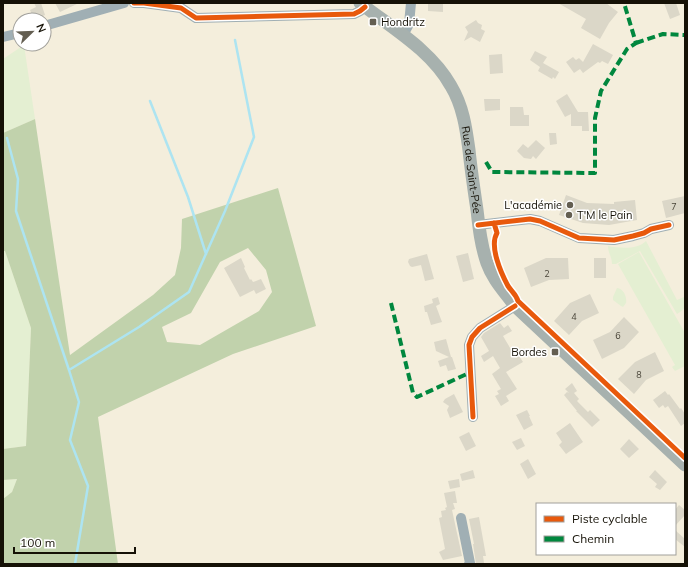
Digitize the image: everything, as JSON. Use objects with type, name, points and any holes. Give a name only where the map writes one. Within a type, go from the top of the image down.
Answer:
[{"type":"main road","name":"Rue de Saint-Pée","points":[[363,5],[403,35],[439,68],[451,85],[457,97],[462,109],[466,130],[480,241],[487,264],[495,281],[516,306],[685,465]]},
{"type":"street","points":[[52,24],[124,3]]},
{"type":"street","points":[[134,3],[181,8],[196,18],[354,14],[360,11],[363,5]]},
{"type":"street","points":[[403,35],[409,24],[411,3]]},
{"type":"street","points":[[478,225],[530,219],[540,221],[579,238],[614,240],[669,225]]},
{"type":"street","points":[[473,417],[469,345],[472,337],[480,328],[516,306]]},
{"type":"street","points":[[461,518],[469,564]]},
{"type":"green space","points":[[14,52],[25,52],[35,119],[3,133],[3,59]]},
{"type":"green space","points":[[35,119],[70,355],[153,295],[175,275],[181,248],[182,219],[278,188],[316,326],[233,354],[98,417],[118,564],[3,564],[3,499],[12,492],[17,479],[3,480],[3,449],[26,446],[31,328],[5,251],[3,251],[3,133]],"holes":[[[248,248],[266,270],[272,292],[259,311],[200,345],[167,342],[162,327],[191,313],[220,262]]]},
{"type":"green space","points":[[646,241],[677,300],[684,297],[686,303],[685,307],[677,314],[640,251],[616,264],[612,264],[608,246],[623,248],[633,247]]},
{"type":"green space","points":[[3,251],[5,251],[31,328],[26,446],[3,449]]},
{"type":"green space","points":[[639,252],[685,333],[685,366],[675,371],[672,367],[675,365],[618,264]]},
{"type":"green space","points":[[617,288],[622,290],[626,298],[626,303],[623,307],[613,300]]},
{"type":"green space","points":[[17,479],[12,492],[3,499],[3,480]]},
{"type":"building","points":[[34,3],[41,3],[44,12],[31,12],[30,10],[36,7]]},
{"type":"building","points":[[55,3],[79,3],[60,12]]},
{"type":"building","points":[[428,3],[443,3],[443,12],[428,11]]},
{"type":"building","points":[[558,3],[606,3],[618,12],[609,23],[600,39],[581,28],[586,19]]},
{"type":"building","points":[[664,3],[676,3],[680,15],[670,19]]},
{"type":"building","points":[[476,20],[482,25],[481,29],[485,31],[480,42],[471,37],[464,41],[468,32],[465,27]]},
{"type":"building","points":[[593,44],[613,55],[608,64],[602,61],[600,63],[598,62],[583,73],[580,69],[574,73],[566,62],[573,57],[576,60],[579,58],[583,62]]},
{"type":"building","points":[[535,51],[547,57],[543,63],[559,72],[555,79],[553,77],[552,79],[538,71],[540,67],[530,60]]},
{"type":"building","points":[[502,54],[503,73],[490,74],[489,55]]},
{"type":"building","points":[[567,94],[578,112],[588,112],[589,131],[582,131],[582,126],[571,126],[571,114],[565,117],[556,101]]},
{"type":"building","points":[[484,99],[500,99],[500,110],[485,111]]},
{"type":"building","points":[[510,107],[523,107],[524,115],[529,115],[529,126],[510,126]]},
{"type":"building","points":[[549,133],[556,133],[557,144],[550,145]]},
{"type":"building","points":[[536,140],[545,148],[536,159],[533,156],[531,159],[524,158],[517,151],[523,144],[528,148]]},
{"type":"building","points":[[566,195],[587,203],[614,204],[614,202],[635,200],[637,220],[609,225],[583,223],[559,215]]},
{"type":"building","points":[[685,196],[685,213],[666,218],[662,201]]},
{"type":"building","points":[[468,253],[474,279],[463,282],[456,256]]},
{"type":"building","points":[[427,254],[434,279],[425,281],[421,265],[412,267],[408,262],[409,259]]},
{"type":"building","points":[[241,258],[250,280],[251,279],[253,282],[261,279],[266,289],[256,294],[254,290],[240,297],[224,268]]},
{"type":"building","points":[[546,258],[568,258],[569,279],[549,280],[531,287],[524,268]]},
{"type":"building","points":[[594,258],[606,258],[606,278],[594,278]]},
{"type":"building","points":[[590,294],[599,313],[582,321],[569,335],[554,321],[570,303]]},
{"type":"building","points":[[438,297],[440,304],[436,306],[442,322],[431,325],[424,306],[433,303],[432,299]]},
{"type":"building","points":[[624,317],[639,332],[624,348],[602,359],[593,340],[610,332]]},
{"type":"building","points":[[500,323],[504,328],[508,325],[512,331],[503,336],[516,358],[519,356],[523,362],[506,372],[517,389],[506,396],[509,401],[501,406],[495,396],[499,394],[497,391],[501,389],[492,374],[500,368],[493,356],[484,362],[481,356],[489,351],[481,337],[484,333]]},
{"type":"building","points":[[446,339],[456,369],[448,371],[446,365],[440,367],[438,361],[449,357],[436,351],[434,342]]},
{"type":"building","points":[[655,352],[664,371],[646,380],[634,394],[618,379],[635,362]]},
{"type":"building","points":[[572,383],[577,391],[574,393],[579,399],[577,401],[588,412],[590,410],[600,420],[592,427],[576,411],[564,395],[567,392],[569,393],[565,389]]},
{"type":"building","points":[[665,391],[685,414],[685,423],[681,426],[668,406],[665,408],[663,405],[659,408],[653,400]]},
{"type":"building","points":[[454,394],[463,412],[450,418],[447,410],[449,406],[443,402],[445,399]]},
{"type":"building","points":[[527,410],[533,425],[524,430],[516,415]]},
{"type":"building","points":[[570,423],[583,442],[566,454],[559,445],[562,442],[556,433]]},
{"type":"building","points":[[469,432],[476,446],[466,451],[459,437]]},
{"type":"building","points":[[521,438],[525,446],[517,450],[512,442]]},
{"type":"building","points":[[629,439],[639,449],[629,458],[620,449]]},
{"type":"building","points":[[528,459],[536,474],[528,479],[520,464]]},
{"type":"building","points":[[473,470],[475,478],[462,481],[460,474]]},
{"type":"building","points":[[655,470],[667,482],[660,490],[655,487],[657,484],[649,477]]},
{"type":"building","points":[[459,479],[460,487],[450,489],[448,481]]},
{"type":"building","points":[[455,491],[457,503],[453,503],[455,509],[452,510],[462,556],[443,560],[439,552],[445,549],[439,518],[442,517],[441,511],[446,510],[445,508],[447,507],[444,493]]},
{"type":"building","points":[[679,505],[685,510],[685,515],[676,525],[676,509]]},
{"type":"building","points":[[479,517],[486,556],[483,556],[484,563],[476,564],[469,519]]},
{"type":"building","points":[[676,531],[685,539],[685,547],[676,540]]},
{"type":"waterway","points":[[75,564],[88,486],[70,440],[79,402],[69,370],[139,327],[189,292],[225,211],[254,137],[235,40]]},
{"type":"waterway","points":[[150,101],[188,197],[206,254]]},
{"type":"waterway","points":[[7,138],[18,179],[16,211],[69,370]]},
{"type":"marked path","points":[[486,162],[492,172],[595,173],[595,118],[601,91],[627,49],[636,43],[624,3]]},
{"type":"marked path","points":[[636,43],[663,34],[685,35]]},
{"type":"marked path","points":[[391,303],[413,393],[417,397],[471,372]]},
{"type":"cycle path","points":[[134,3],[181,8],[196,18],[354,14],[365,7]]},
{"type":"cycle path","points":[[478,225],[530,219],[540,221],[579,238],[614,240],[669,225]]},
{"type":"cycle path","points":[[494,223],[497,233],[494,245],[499,267],[505,281],[518,301],[685,458]]},
{"type":"cycle path","points":[[473,417],[469,345],[472,337],[480,328],[515,306]]},
{"type":"place","name":"Hondritz","points":[[373,22]]},
{"type":"place","name":"L'académie","points":[[570,205]]},
{"type":"place","name":"T'M le Pain","points":[[569,215]]},
{"type":"place","name":"Bordes","points":[[555,352]]}]
